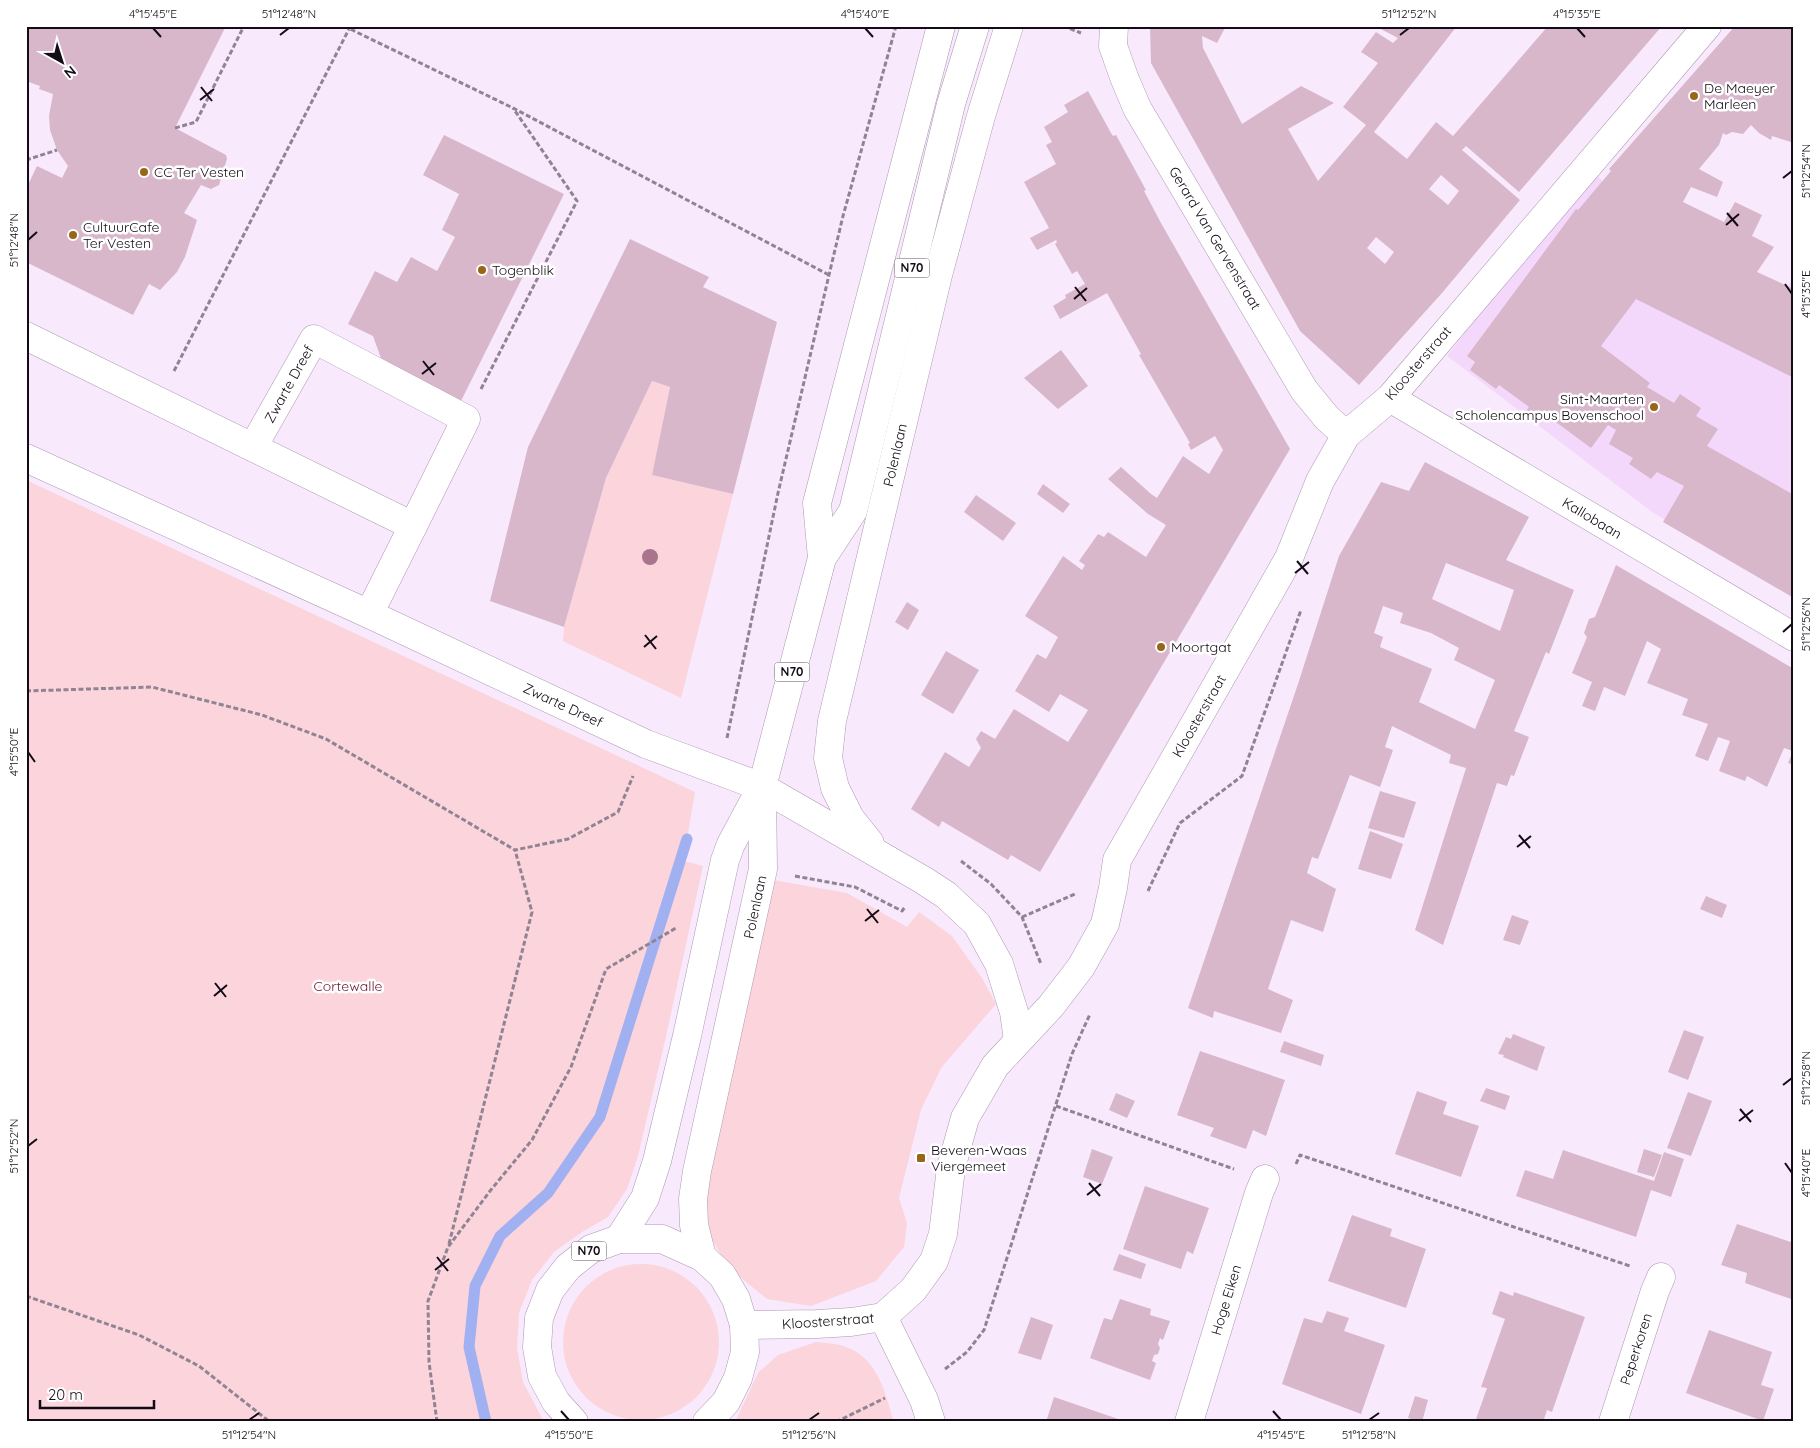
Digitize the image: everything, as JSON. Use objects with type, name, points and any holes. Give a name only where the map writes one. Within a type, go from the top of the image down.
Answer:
[{"type":"street","name":"Polenlaan","points":[[822,558],[818,503],[941,26]]},
{"type":"street","name":"Polenlaan","points":[[702,1257],[694,1225],[693,1199],[697,1171],[763,869],[762,787],[822,558],[853,511],[951,104],[975,26]]},
{"type":"street","name":"Polenlaan","points":[[899,866],[874,847],[850,818],[835,788],[828,758],[832,721],[938,275],[1009,26]]},
{"type":"street","name":"Gerard Van Gervenstraat","points":[[1114,26],[1113,46],[1137,108],[1304,390],[1327,418],[1346,435]]},
{"type":"street","name":"Kloosterstraat","points":[[744,1325],[817,1324],[883,1317],[913,1290],[934,1261],[942,1234],[951,1168],[965,1118],[995,1066],[1064,990],[1081,967],[1105,924],[1117,860],[1289,558],[1320,481],[1346,435],[1390,398],[1707,26]]},
{"type":"street","points":[[26,336],[413,526]]},
{"type":"street","name":"Zwarte Dreef","points":[[254,447],[314,339],[466,419]]},
{"type":"street","name":"Kallobaan","points":[[1390,398],[1794,637]]},
{"type":"street","points":[[369,614],[466,419]]},
{"type":"street","name":"Zwarte Dreef","points":[[26,458],[369,614],[646,744],[762,787],[899,866]]},
{"type":"street","name":"N70","points":[[619,1239],[645,1198],[657,1161],[687,1036],[725,860],[731,844],[762,787]]},
{"type":"street","points":[[899,866],[946,895],[976,924],[999,964],[1014,1012],[1018,1040]]},
{"type":"street","name":"Hoge Eiken","points":[[1189,1422],[1264,1179]]},
{"type":"street","name":"N70","points":[[574,1422],[556,1402],[542,1376],[537,1347],[539,1318],[550,1290],[568,1267],[591,1249],[619,1239],[662,1239],[702,1257],[722,1275],[736,1298],[744,1325],[745,1352],[738,1378],[726,1402],[707,1422]]},
{"type":"street","name":"Peperkoren","points":[[1613,1422],[1661,1277]]},
{"type":"street","points":[[883,1317],[916,1383],[931,1422]]},
{"type":"path","points":[[175,128],[196,122],[244,26]]},
{"type":"path","points":[[344,26],[513,108],[829,275]]},
{"type":"path","points":[[720,771],[778,493],[829,275],[843,216],[896,26]]},
{"type":"path","points":[[158,401],[349,29]]},
{"type":"path","points":[[466,419],[576,201],[513,108]]},
{"type":"path","points":[[26,160],[56,150]]},
{"type":"path","points":[[1148,893],[1180,823],[1242,776],[1304,601]]},
{"type":"path","points":[[26,691],[152,687],[262,715],[326,739],[515,850],[568,839],[618,812],[646,744]]},
{"type":"path","points":[[437,1422],[429,1362],[428,1301],[448,1247],[532,912],[515,850]]},
{"type":"path","points":[[763,869],[855,887],[902,911],[923,880]]},
{"type":"path","points":[[448,1247],[490,1191],[532,1140],[571,1067],[606,969],[672,930]]},
{"type":"path","points":[[836,1422],[944,1369],[967,1352],[984,1330],[1072,1054],[1092,1011]]},
{"type":"path","points":[[1056,1106],[1286,1187],[1300,1155],[1661,1277]]},
{"type":"path","points":[[26,1296],[138,1335],[199,1366],[270,1422]]},
{"type":"shaded area","name":"Sint-Maarten Scholencampus Bovenschool","points":[[1590,169],[1654,229],[1783,296],[1794,275],[1794,597],[1652,512],[1447,356]]},
{"type":"green space","points":[[652,381],[670,387],[652,475],[733,494],[681,698],[563,641],[564,627],[606,478]]},
{"type":"green space","name":"Cortewalle","points":[[26,480],[695,792],[687,839],[680,860],[703,866],[638,1156],[627,1189],[608,1217],[582,1232],[554,1252],[532,1280],[519,1313],[517,1348],[523,1382],[544,1422],[26,1422]]},
{"type":"green space","points":[[773,880],[847,893],[907,927],[919,912],[952,936],[982,978],[996,1004],[941,1068],[921,1110],[899,1198],[907,1223],[904,1247],[876,1281],[811,1306],[767,1299],[729,1268],[702,1223],[705,1169]]},
{"type":"green space","points":[[641,1264],[671,1270],[684,1277],[696,1287],[706,1299],[713,1312],[719,1342],[713,1372],[706,1385],[696,1397],[684,1407],[671,1414],[641,1420],[611,1414],[598,1407],[586,1397],[576,1385],[569,1372],[563,1342],[569,1312],[576,1299],[586,1287],[598,1277],[611,1270]]},
{"type":"green space","points":[[816,1342],[843,1346],[855,1351],[872,1366],[883,1387],[894,1422],[735,1422],[758,1373],[778,1355]]},
{"type":"building","name":"CC Ter Vesten","points":[[26,26],[226,26],[175,128],[226,155],[227,159],[219,185],[211,189],[201,185],[184,213],[197,220],[185,257],[177,272],[160,290],[149,284],[133,315],[26,262],[26,189],[37,166],[62,178],[68,166],[57,150],[50,130],[49,116],[53,94],[39,89],[40,86],[26,81]]},
{"type":"building","points":[[1150,26],[1226,26],[1217,43],[1202,36],[1203,48],[1242,124],[1301,86],[1334,103],[1288,129],[1318,181],[1366,125],[1343,107],[1378,63],[1361,52],[1376,32],[1393,43],[1398,38],[1375,26],[1457,26],[1374,132],[1407,159],[1436,122],[1453,136],[1548,26],[1662,26],[1519,192],[1466,146],[1462,150],[1520,200],[1442,293],[1359,385],[1300,331],[1151,63]],"holes":[[[1441,175],[1459,191],[1448,205],[1429,189]],[[1376,237],[1394,252],[1385,264],[1367,248]]]},
{"type":"building","name":"Sint-Maarten Scholencampus Bovenschool","points":[[1735,26],[1794,26],[1794,143],[1772,136],[1771,140],[1759,133],[1751,125],[1743,134],[1732,132],[1726,135],[1723,133],[1719,145],[1699,169],[1723,182],[1717,197],[1691,187],[1683,202],[1724,222],[1735,202],[1762,215],[1752,236],[1774,247],[1757,272],[1794,289],[1794,378],[1636,299],[1601,346],[1650,383],[1647,387],[1674,403],[1680,394],[1701,408],[1696,416],[1718,429],[1707,446],[1794,495],[1794,598],[1663,522],[1684,486],[1657,472],[1651,479],[1629,464],[1633,458],[1609,444],[1616,430],[1608,425],[1591,448],[1545,414],[1539,421],[1526,411],[1529,407],[1499,385],[1496,389],[1470,370],[1475,362],[1467,356],[1576,209],[1578,210],[1611,171],[1609,169]]},
{"type":"building","points":[[1088,91],[1111,133],[1113,136],[1116,135],[1146,190],[1144,191],[1161,223],[1290,449],[1040,872],[1011,855],[1008,860],[942,821],[939,827],[911,809],[945,752],[969,767],[981,748],[976,739],[981,731],[995,739],[1014,709],[1068,742],[1088,710],[1060,694],[1049,712],[1015,691],[1037,654],[1046,659],[1058,637],[1025,616],[1063,556],[1082,570],[1085,565],[1079,561],[1098,534],[1104,537],[1108,532],[1146,557],[1166,525],[1148,514],[1108,479],[1121,467],[1157,498],[1183,456],[1209,474],[1223,450],[1215,436],[1191,450],[1188,444],[1190,443],[1139,355],[1141,354],[1107,293],[1060,319],[1053,306],[1066,298],[1065,295],[1085,284],[1077,271],[1072,274],[1055,244],[1056,240],[1037,250],[1030,238],[1049,228],[1024,182],[1056,164],[1046,145],[1052,142],[1044,127],[1068,112],[1064,105]]},
{"type":"building","name":"Togenblik","points":[[444,135],[564,194],[460,403],[383,364],[373,336],[348,324],[375,271],[397,282],[411,257],[437,271],[455,237],[442,230],[459,194],[423,175]]},
{"type":"building","points":[[630,239],[709,277],[703,287],[777,322],[733,494],[652,475],[670,387],[652,381],[606,478],[564,627],[490,601],[528,447]]},
{"type":"building","points":[[1061,350],[1088,386],[1058,409],[1024,378]]},
{"type":"building","points":[[1425,462],[1529,517],[1506,560],[1574,590],[1549,654],[1546,652],[1514,731],[1529,737],[1514,776],[1511,775],[1507,786],[1497,783],[1443,945],[1415,930],[1466,768],[1449,763],[1451,755],[1392,726],[1385,747],[1393,750],[1380,787],[1350,775],[1318,859],[1312,857],[1307,873],[1336,889],[1323,932],[1291,920],[1268,989],[1293,1000],[1281,1033],[1214,1011],[1213,1018],[1188,1008],[1298,684],[1339,556],[1381,482],[1409,491]],"holes":[[[1446,563],[1514,590],[1500,631],[1432,599]],[[1383,606],[1403,613],[1400,623],[1431,633],[1459,648],[1454,660],[1495,680],[1475,729],[1419,702],[1432,669],[1380,647],[1383,637],[1374,633]]]},
{"type":"building","points":[[1043,484],[1070,504],[1063,513],[1037,494]]},
{"type":"building","points":[[976,495],[1016,523],[1003,541],[964,512]]},
{"type":"building","points":[[1616,565],[1794,669],[1794,765],[1788,763],[1793,751],[1784,748],[1767,787],[1747,776],[1745,781],[1719,771],[1730,741],[1718,737],[1708,761],[1695,756],[1708,724],[1682,715],[1688,699],[1647,683],[1661,649],[1647,641],[1625,696],[1604,687],[1595,711],[1582,706],[1592,682],[1572,673],[1587,637],[1584,633],[1589,619],[1595,617]]},
{"type":"building","points":[[907,602],[919,610],[908,630],[895,622]]},
{"type":"building","points":[[946,651],[979,670],[953,714],[921,695]]},
{"type":"building","points":[[1380,791],[1416,802],[1404,838],[1368,828]]},
{"type":"building","points":[[1370,831],[1403,844],[1391,879],[1358,869]]},
{"type":"building","points":[[1706,896],[1727,905],[1722,918],[1700,909]]},
{"type":"building","points":[[1512,915],[1529,921],[1520,945],[1503,940]]},
{"type":"building","points":[[1684,1030],[1704,1037],[1688,1080],[1668,1072]]},
{"type":"building","points":[[1513,1034],[1545,1047],[1537,1071],[1498,1054],[1506,1037],[1511,1039]]},
{"type":"building","points":[[1284,1041],[1324,1055],[1321,1066],[1280,1052]]},
{"type":"building","points":[[1200,1051],[1285,1080],[1266,1136],[1253,1130],[1246,1149],[1210,1136],[1214,1128],[1177,1115]]},
{"type":"building","points":[[1486,1088],[1510,1096],[1505,1110],[1480,1101]]},
{"type":"building","points":[[1417,1091],[1447,1102],[1443,1114],[1479,1126],[1461,1177],[1395,1154]]},
{"type":"building","points":[[1688,1092],[1712,1101],[1691,1156],[1667,1148]]},
{"type":"building","points":[[1116,1093],[1135,1101],[1127,1118],[1109,1110]]},
{"type":"building","points":[[1092,1149],[1113,1157],[1102,1184],[1083,1177]]},
{"type":"building","points":[[1644,1149],[1662,1155],[1654,1177],[1637,1172]]},
{"type":"building","points":[[1563,1150],[1654,1181],[1664,1152],[1684,1159],[1671,1197],[1651,1190],[1636,1237],[1516,1196],[1525,1170],[1553,1179]]},
{"type":"building","points":[[1145,1186],[1209,1208],[1193,1254],[1187,1251],[1181,1269],[1123,1249]]},
{"type":"building","points":[[1352,1215],[1392,1229],[1390,1236],[1426,1249],[1406,1308],[1328,1281]]},
{"type":"building","points":[[1737,1224],[1794,1243],[1794,1300],[1745,1283],[1747,1273],[1721,1265]]},
{"type":"building","points":[[1119,1254],[1146,1264],[1141,1279],[1113,1270]]},
{"type":"building","points":[[1500,1291],[1513,1296],[1514,1292],[1585,1317],[1552,1412],[1547,1410],[1543,1422],[1475,1422],[1487,1388],[1481,1387],[1505,1319],[1492,1314]]},
{"type":"building","points":[[1120,1299],[1151,1309],[1150,1315],[1170,1321],[1163,1340],[1160,1338],[1158,1354],[1154,1355],[1152,1361],[1156,1363],[1150,1380],[1090,1358],[1104,1318],[1112,1320]]},
{"type":"building","points":[[1327,1311],[1349,1318],[1344,1331],[1385,1345],[1361,1414],[1282,1384],[1304,1318],[1322,1323]]},
{"type":"building","points":[[1031,1317],[1053,1325],[1041,1360],[1018,1353]]},
{"type":"building","points":[[1709,1330],[1772,1352],[1761,1385],[1774,1389],[1763,1421],[1686,1393]]},
{"type":"building","points":[[1415,1396],[1428,1400],[1422,1422],[1408,1418]]},
{"type":"building","points":[[1054,1397],[1124,1421],[1124,1422],[1046,1422]]},
{"type":"waterway","points":[[486,1422],[469,1347],[475,1286],[500,1236],[548,1193],[600,1117],[687,839]]},
{"type":"place","name":"De Maeyer Marleen","points":[[1694,96]]},
{"type":"place","name":"CC Ter Vesten","points":[[144,172]]},
{"type":"place","name":"CultuurCafe Ter Vesten","points":[[73,235]]},
{"type":"place","name":"Togenblik","points":[[482,270]]},
{"type":"place","name":"Sint-Maarten Scholencampus Bovenschool","points":[[1654,407]]},
{"type":"place","name":"Moortgat","points":[[1161,647]]},
{"type":"place","name":"Beveren-Waas Viergemeet","points":[[921,1158]]}]
